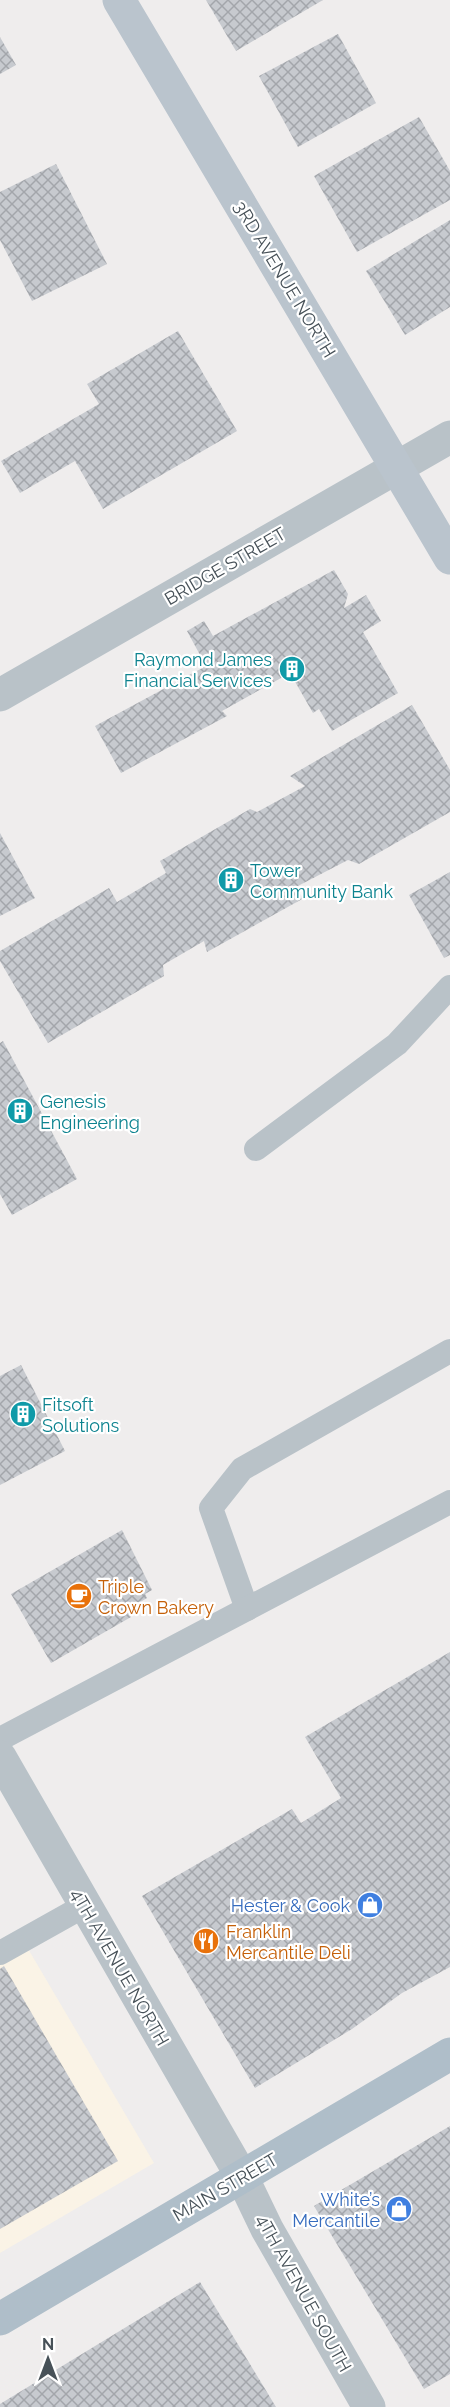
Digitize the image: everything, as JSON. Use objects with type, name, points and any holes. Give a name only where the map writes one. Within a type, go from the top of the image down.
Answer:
[{"type":"main road","name":"3RD AVENUE NORTH","points":[[119,0],[450,558]]},
{"type":"main road","name":"MAIN STREET","points":[[0,2319],[450,2055]]},
{"type":"street","name":"BRIDGE STREET","points":[[0,695],[450,436]]},
{"type":"street","name":"4TH AVENUE NORTH","points":[[0,1757],[242,2177]]},
{"type":"street","name":"4TH AVENUE SOUTH","points":[[242,2177],[267,2229],[369,2407]]},
{"type":"lane","points":[[256,1149],[397,1044],[450,987]]},
{"type":"lane","points":[[247,1609],[211,1508],[242,1469],[450,1352]]},
{"type":"lane","points":[[0,1739],[450,1502]]},
{"type":"lane","points":[[0,1953],[84,1906]]},
{"type":"shaded area","points":[[27,1947],[154,2163],[0,2253],[0,1963]]},
{"type":"building","points":[[206,0],[323,0],[236,51]]},
{"type":"building","points":[[338,34],[376,103],[298,147],[259,76]]},
{"type":"building","points":[[0,37],[16,65],[0,74]]},
{"type":"building","points":[[419,117],[450,171],[450,200],[357,252],[314,176]]},
{"type":"building","points":[[56,164],[107,264],[32,301],[0,240],[0,192]]},
{"type":"building","points":[[450,220],[450,307],[405,335],[366,271]]},
{"type":"building","points":[[178,331],[237,431],[103,509],[75,461],[20,493],[1,461],[99,404],[87,384]]},
{"type":"building","name":"Raymond James Financial Services","points":[[334,570],[348,594],[344,608],[366,595],[381,621],[363,632],[398,693],[332,731],[319,709],[313,713],[290,673],[222,711],[227,716],[121,773],[95,726],[206,666],[187,631],[204,621],[213,636]]},
{"type":"building","name":"Tower Community Bank","points":[[412,705],[450,770],[450,812],[359,864],[348,860],[294,888],[304,898],[207,952],[204,941],[163,965],[164,976],[48,1043],[0,961],[0,951],[109,888],[117,902],[166,873],[160,861],[250,809],[257,812],[305,786],[290,776]]},
{"type":"building","points":[[0,833],[35,898],[0,916]]},
{"type":"building","points":[[450,872],[450,955],[444,958],[409,895]]},
{"type":"building","name":"Genesis Engineering","points":[[3,1041],[77,1179],[12,1215],[0,1194],[0,1043]]},
{"type":"building","name":"Fitsoft Solutions","points":[[21,1365],[65,1451],[0,1485],[0,1376]]},
{"type":"building","name":"Triple Crown Bakery","points":[[122,1530],[152,1590],[145,1594],[147,1598],[127,1610],[131,1617],[51,1663],[11,1594]]},
{"type":"building","points":[[450,1652],[450,1967],[402,1993],[352,2029],[255,2088],[142,1896],[292,1809],[301,1823],[341,1798],[305,1737]]},
{"type":"building","points":[[4,1966],[118,2161],[0,2229],[0,1969]]},
{"type":"building","points":[[450,2126],[450,2374],[424,2389],[314,2206]]},
{"type":"building","points":[[200,2282],[276,2407],[0,2407],[0,2404]]},
{"type":"place","name":"Raymond James Financial Services","points":[[292,669]]},
{"type":"place","name":"Tower Community Bank","points":[[231,880]]},
{"type":"place","name":"Genesis Engineering","points":[[20,1111]]},
{"type":"place","name":"Fitsoft Solutions","points":[[23,1414]]},
{"type":"place","name":"Triple Crown Bakery","points":[[79,1596]]},
{"type":"place","name":"Hester & Cook","points":[[370,1905]]},
{"type":"place","name":"Franklin Mercantile Deli","points":[[206,1941]]},
{"type":"place","name":"White’s Mercantile","points":[[399,2209]]}]
